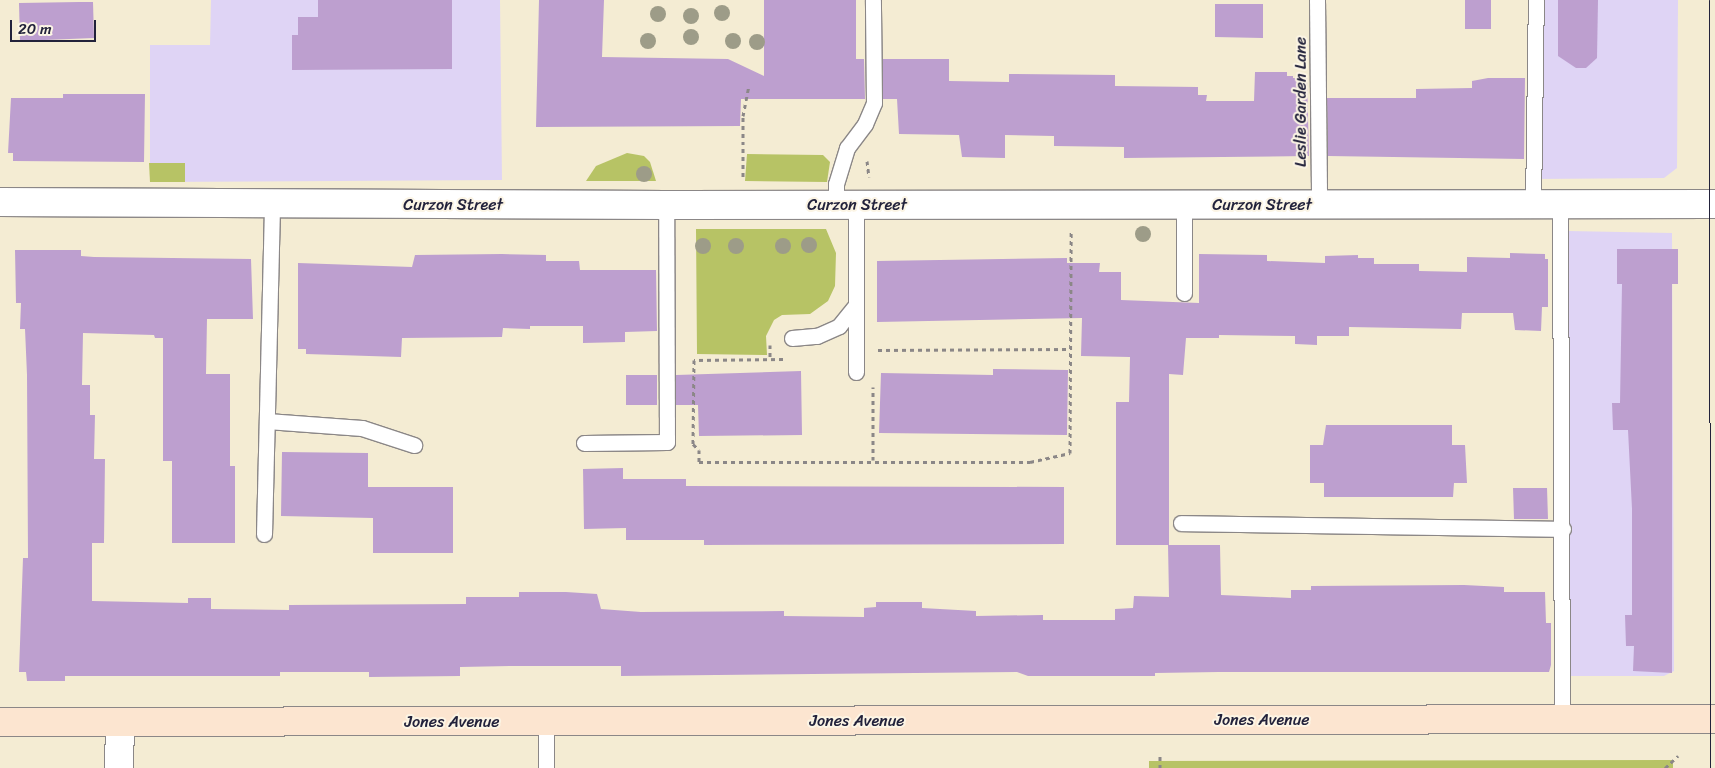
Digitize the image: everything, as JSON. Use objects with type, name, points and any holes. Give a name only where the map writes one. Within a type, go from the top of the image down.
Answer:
[{"type":"street","name":"Curzon Street","points":[[0,202],[272,205],[1715,204]]},
{"type":"street","name":"Jones Avenue","points":[[0,722],[1715,719]]},
{"type":"street","points":[[119,768],[120,723]]},
{"type":"lane","points":[[856,372],[856,305],[846,205],[836,184],[847,148],[865,124],[874,103],[873,0]]},
{"type":"lane","name":"Leslie Garden Lane","points":[[1317,0],[1319,204]]},
{"type":"lane","points":[[1533,205],[1536,0]]},
{"type":"lane","points":[[264,534],[272,205]]},
{"type":"lane","points":[[584,443],[667,442],[666,205]]},
{"type":"lane","points":[[1184,205],[1184,293]]},
{"type":"lane","points":[[1560,205],[1563,529],[1562,719]]},
{"type":"lane","points":[[792,338],[817,336],[839,326],[856,305]]},
{"type":"lane","points":[[267,421],[362,428],[414,445]]},
{"type":"lane","points":[[1181,523],[1563,529]]},
{"type":"lane","points":[[546,722],[546,768]]},
{"type":"path","points":[[744,185],[743,116],[749,86]]},
{"type":"path","points":[[790,358],[694,360],[694,444],[699,450],[699,462],[1030,462],[1060,458],[1070,453],[1071,224]]},
{"type":"path","points":[[770,335],[770,359]]},
{"type":"path","points":[[873,350],[1070,349]]},
{"type":"path","points":[[1160,754],[1160,768]]},
{"type":"path","points":[[1665,768],[1678,756]]},
{"type":"shaded area","points":[[211,0],[500,0],[502,180],[150,182],[150,45],[210,45]]},
{"type":"shaded area","points":[[1535,0],[1678,0],[1677,168],[1664,178],[1535,179]]},
{"type":"shaded area","points":[[1568,231],[1672,233],[1674,671],[1664,676],[1568,676]]},
{"type":"green space","points":[[627,153],[644,156],[650,162],[656,181],[586,181],[596,166]]},
{"type":"green space","points":[[747,154],[823,155],[830,162],[827,182],[745,181]]},
{"type":"green space","points":[[149,163],[185,163],[185,182],[150,182]]},
{"type":"green space","points":[[696,229],[826,229],[836,253],[835,286],[828,301],[810,314],[782,315],[774,320],[766,336],[767,355],[697,354]]},
{"type":"green space","points":[[1673,760],[1673,768],[1149,768],[1149,761]]},
{"type":"building","points":[[318,0],[452,0],[452,69],[292,70],[292,35],[298,35],[298,17],[318,17]]},
{"type":"building","points":[[539,0],[604,0],[602,57],[728,59],[764,76],[764,0],[856,0],[856,59],[864,59],[865,99],[741,99],[740,126],[536,127]]},
{"type":"building","points":[[1465,0],[1491,0],[1491,29],[1465,29]]},
{"type":"building","points":[[1558,0],[1598,0],[1597,58],[1586,68],[1576,68],[1558,56]]},
{"type":"building","points":[[93,2],[94,38],[20,41],[19,3]]},
{"type":"building","points":[[1215,4],[1263,4],[1263,38],[1215,37]]},
{"type":"building","points":[[883,59],[949,59],[949,81],[1009,82],[1009,74],[1115,75],[1115,86],[1198,87],[1198,95],[1207,95],[1206,101],[1254,101],[1255,72],[1287,72],[1287,76],[1293,76],[1293,78],[1307,78],[1309,156],[1124,158],[1124,147],[1054,146],[1054,136],[1005,135],[1005,158],[962,157],[959,135],[899,134],[897,99],[883,99]]},
{"type":"building","points":[[1488,78],[1525,78],[1524,159],[1328,156],[1327,98],[1416,98],[1416,89],[1472,88],[1472,81]]},
{"type":"building","points":[[63,94],[145,94],[144,162],[13,161],[13,153],[8,153],[11,98],[63,98]]},
{"type":"building","points":[[1617,249],[1678,249],[1678,284],[1672,284],[1672,673],[1633,671],[1634,646],[1626,646],[1625,615],[1632,615],[1632,509],[1628,430],[1613,430],[1612,403],[1620,403],[1622,284],[1617,284]]},
{"type":"building","points":[[15,250],[81,250],[81,256],[94,257],[251,259],[253,319],[207,319],[206,374],[230,374],[230,466],[235,466],[235,543],[172,543],[172,461],[163,461],[163,338],[155,338],[154,335],[83,333],[82,385],[90,385],[90,415],[95,415],[94,459],[105,459],[104,543],[92,543],[92,601],[188,603],[188,598],[211,598],[211,609],[289,610],[289,605],[466,604],[466,597],[519,597],[519,592],[566,592],[597,594],[601,609],[641,612],[784,611],[784,616],[864,617],[864,608],[876,607],[876,602],[922,602],[922,608],[976,611],[976,616],[1043,615],[1043,620],[1115,620],[1115,609],[1133,608],[1134,596],[1169,597],[1168,545],[1220,545],[1221,595],[1291,598],[1291,590],[1311,590],[1311,586],[1464,585],[1504,587],[1504,592],[1545,592],[1546,623],[1551,623],[1551,665],[1549,672],[1219,672],[1155,673],[1155,676],[1028,676],[1017,672],[621,676],[621,666],[511,666],[460,667],[460,676],[369,677],[369,672],[280,672],[280,676],[65,676],[65,681],[27,681],[26,672],[19,672],[23,558],[28,558],[27,375],[25,329],[20,329],[21,303],[16,303]]},
{"type":"building","points":[[1510,253],[1545,254],[1545,259],[1548,259],[1548,307],[1542,307],[1541,331],[1515,330],[1513,313],[1462,313],[1461,329],[1349,327],[1349,336],[1317,336],[1317,345],[1295,344],[1295,336],[1219,335],[1219,338],[1186,338],[1183,375],[1169,374],[1169,545],[1116,545],[1116,402],[1129,402],[1130,357],[1081,356],[1082,318],[877,322],[877,261],[1067,258],[1067,263],[1100,263],[1099,272],[1121,272],[1121,300],[1199,303],[1199,254],[1267,255],[1267,261],[1325,263],[1325,256],[1358,255],[1358,258],[1374,258],[1374,264],[1419,264],[1419,271],[1467,272],[1467,257],[1510,258]]},
{"type":"building","points":[[415,255],[546,255],[546,261],[579,261],[580,270],[656,270],[657,331],[625,332],[625,342],[583,343],[583,326],[530,326],[530,329],[503,328],[502,337],[402,338],[401,357],[306,354],[306,349],[298,349],[298,263],[412,267]]},
{"type":"building","points":[[993,369],[1068,370],[1067,435],[879,433],[881,373],[993,375]]},
{"type":"building","points":[[801,371],[802,435],[699,436],[698,405],[676,405],[676,375]]},
{"type":"building","points":[[626,375],[657,375],[657,405],[626,405]]},
{"type":"building","points":[[1326,425],[1452,425],[1452,445],[1465,445],[1467,483],[1454,483],[1453,497],[1324,497],[1324,483],[1310,483],[1310,445],[1323,445]]},
{"type":"building","points":[[282,452],[368,453],[368,487],[453,487],[453,553],[373,553],[373,518],[281,516]]},
{"type":"building","points":[[623,468],[623,479],[686,479],[686,486],[1064,487],[1064,544],[704,545],[704,540],[626,540],[626,528],[584,529],[583,469]]},
{"type":"building","points":[[1513,488],[1547,488],[1548,519],[1514,519]]},
{"type":"tram line","points":[[1709,0],[1710,768]]}]
